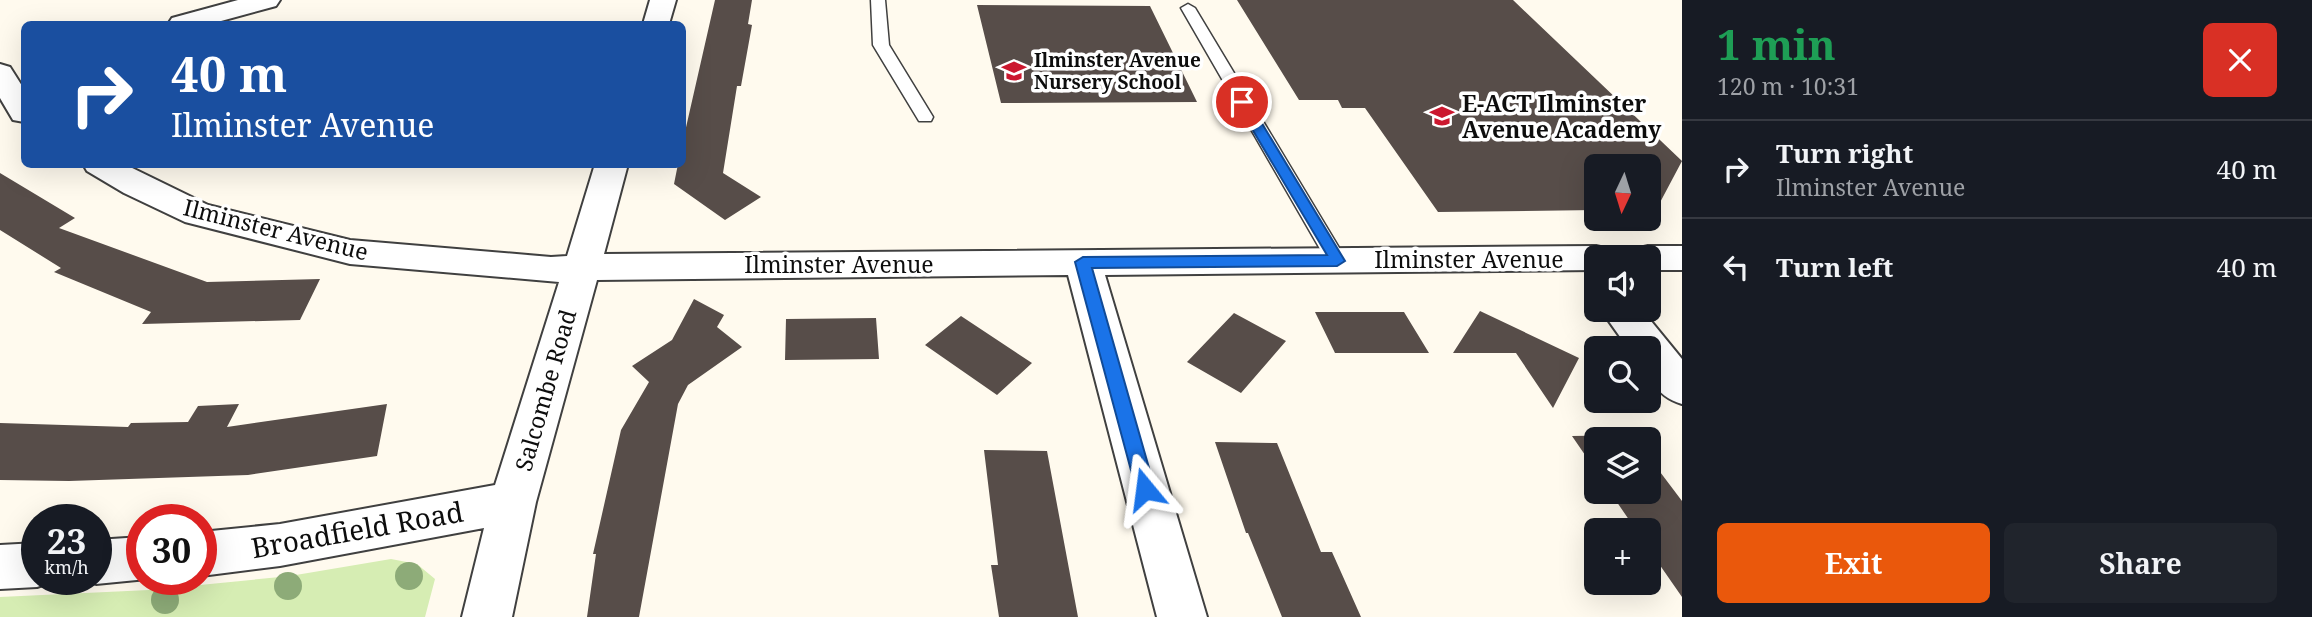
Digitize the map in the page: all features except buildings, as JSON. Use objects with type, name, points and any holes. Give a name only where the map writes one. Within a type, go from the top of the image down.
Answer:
[{"type":"street","points":[[192,21],[267,0]]},
{"type":"street","points":[[657,21],[663,0]]},
{"type":"street","points":[[9,77],[21,106]]},
{"type":"street","name":"Ilminster Avenue","points":[[106,168],[136,186],[197,214],[350,251],[551,270],[580,267],[1083,262],[1337,261],[1584,266]]},
{"type":"street","name":"Salcombe Road","points":[[487,617],[513,502],[611,168]]},
{"type":"street","points":[[1661,258],[1682,258]]},
{"type":"street","points":[[1083,262],[1182,617]]},
{"type":"street","points":[[1630,322],[1682,388]]},
{"type":"street","name":"Broadfield Road","points":[[217,552],[280,545],[513,502]]},
{"type":"street","points":[[0,567],[21,566]]},
{"type":"lane","points":[[878,0],[881,45],[925,117]]},
{"type":"lane","points":[[1188,8],[1337,261]]},
{"type":"green space","points":[[391,559],[417,564],[435,579],[425,617],[0,617],[0,597],[112,595],[112,592],[126,591],[126,595],[217,595],[217,583],[290,576]]},
{"type":"place","name":"Ilminster Avenue Nursery School","points":[[1014,71]]},
{"type":"place","name":"E-ACT Ilminster Avenue Academy","points":[[1442,116]]},
{"type":"route","points":[[1145,489],[1083,262],[1337,261],[1242,102]]}]
